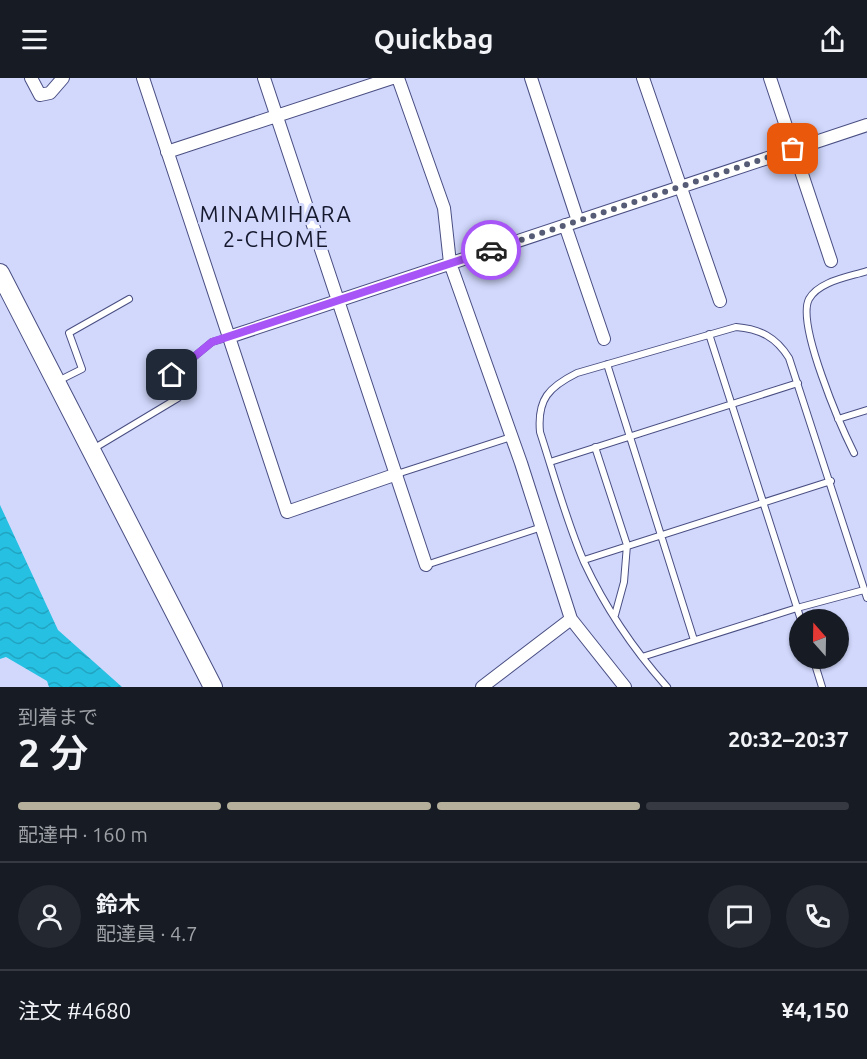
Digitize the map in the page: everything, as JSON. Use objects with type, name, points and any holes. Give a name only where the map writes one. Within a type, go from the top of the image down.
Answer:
[{"type":"street","points":[[32,78],[40,95],[50,93],[63,78]]},
{"type":"street","points":[[143,78],[287,512],[398,474]]},
{"type":"street","points":[[264,78],[337,301],[398,474],[426,565]]},
{"type":"street","points":[[167,152],[392,78]]},
{"type":"street","points":[[398,78],[444,208],[450,263],[542,527],[571,619],[625,687]]},
{"type":"street","points":[[531,78],[578,221]]},
{"type":"street","points":[[643,78],[720,301]]},
{"type":"street","points":[[770,78],[831,261]]},
{"type":"street","points":[[229,337],[867,125]]},
{"type":"street","points":[[565,225],[604,339]]},
{"type":"street","points":[[0,273],[213,687]]},
{"type":"street","points":[[482,687],[571,619]]},
{"type":"lane","points":[[854,453],[838,420],[808,330],[807,308],[809,299],[826,285],[867,272]]},
{"type":"lane","points":[[55,383],[82,369],[69,333],[129,298]]},
{"type":"lane","points":[[667,687],[642,657],[584,560],[540,432],[539,416],[543,401],[555,385],[577,373],[736,327],[764,333],[776,340],[784,349],[798,383],[867,598]]},
{"type":"lane","points":[[709,333],[797,608]]},
{"type":"lane","points":[[90,451],[178,398],[172,375],[212,342],[229,337]]},
{"type":"lane","points":[[608,364],[694,640]]},
{"type":"lane","points":[[550,462],[798,383]]},
{"type":"lane","points":[[838,420],[867,410]]},
{"type":"lane","points":[[398,474],[511,436]]},
{"type":"lane","points":[[595,447],[627,545],[624,582],[615,615]]},
{"type":"lane","points":[[584,560],[831,481]]},
{"type":"lane","points":[[426,565],[542,527]]},
{"type":"lane","points":[[642,657],[797,608],[864,590]]},
{"type":"lane","points":[[816,669],[822,687]]},
{"type":"water","points":[[0,505],[58,630],[122,687],[49,687],[47,681],[6,657],[0,659]]},
{"type":"way so far","points":[[491,250],[793,149]]},
{"type":"district","name":"MINAMIHARA 2-CHOME","points":[[276,226]]},
{"type":"route","points":[[172,375],[212,342],[491,250]]}]
